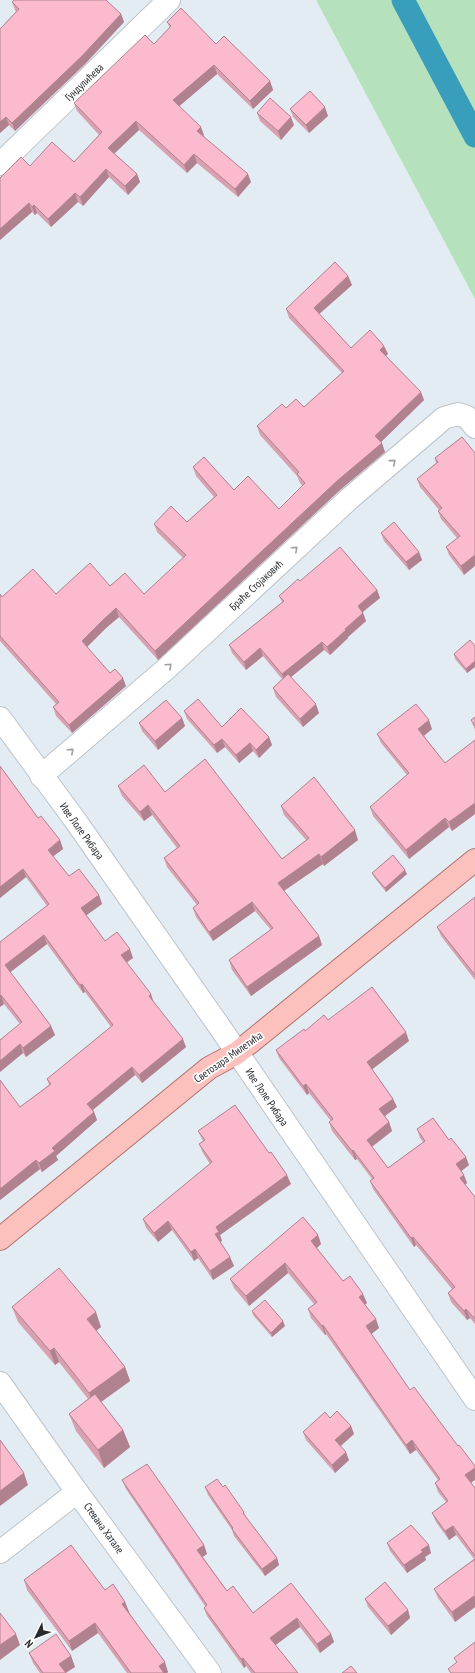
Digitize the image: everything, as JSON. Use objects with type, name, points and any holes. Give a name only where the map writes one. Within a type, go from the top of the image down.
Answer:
[{"type":"main road","name":"Светозара Милетића","points":[[0,1239],[209,1068],[237,1053],[475,860]]},
{"type":"street","name":"Гундулићева","points":[[0,164],[169,0]]},
{"type":"street","name":"Браће Стојаковић","points":[[41,776],[166,669],[349,499],[444,418],[458,414],[467,417],[475,427]]},
{"type":"street","name":"Иве Лоле Рибара","points":[[0,718],[41,776],[75,820],[475,1399]]},
{"type":"street","name":"Стевана Хатале","points":[[0,1383],[77,1492],[210,1673]]},
{"type":"street","points":[[0,1552],[77,1492]]},
{"type":"green space","points":[[316,0],[475,0],[475,299]]},
{"type":"building","points":[[14,0],[106,0],[121,14],[82,56],[12,123],[6,117],[0,122],[0,29],[19,9],[12,2]]},
{"type":"building","points":[[181,8],[216,44],[224,36],[270,81],[250,101],[214,65],[173,100],[201,127],[197,131],[248,174],[235,189],[194,154],[184,165],[136,121],[108,148],[137,174],[125,186],[106,169],[80,197],[75,193],[48,219],[34,205],[32,207],[29,203],[0,229],[0,178],[21,157],[30,166],[52,142],[74,162],[102,132],[74,103],[145,35],[154,44],[171,26],[167,22]]},
{"type":"building","points":[[310,91],[325,107],[306,125],[290,109]]},
{"type":"building","points":[[270,98],[291,117],[278,131],[257,113]]},
{"type":"building","points":[[335,262],[348,276],[314,308],[351,348],[370,330],[384,346],[380,350],[421,392],[375,436],[382,443],[337,481],[155,651],[116,608],[103,620],[82,641],[110,673],[115,669],[123,678],[69,725],[53,707],[59,702],[0,636],[0,594],[2,597],[33,569],[56,594],[90,563],[110,586],[125,573],[144,594],[186,555],[154,524],[171,506],[187,522],[217,495],[193,467],[204,457],[234,490],[248,476],[279,509],[305,483],[297,474],[299,472],[257,426],[282,404],[286,408],[296,399],[304,407],[344,371],[286,309]]},
{"type":"building","points":[[462,437],[475,453],[475,555],[461,566],[446,547],[460,536],[438,511],[442,508],[417,479],[438,462],[435,458]]},
{"type":"building","points":[[394,522],[419,552],[406,562],[381,533]]},
{"type":"building","points":[[340,547],[377,590],[358,606],[363,613],[327,647],[322,642],[282,674],[260,648],[244,662],[229,645],[284,601],[279,596],[298,579],[300,581]]},
{"type":"building","points":[[470,640],[475,646],[475,661],[466,669],[454,654]]},
{"type":"building","points":[[288,674],[316,704],[300,719],[273,688]]},
{"type":"building","points":[[198,699],[222,727],[241,708],[269,737],[256,750],[250,743],[236,755],[222,739],[214,745],[184,711]]},
{"type":"building","points":[[166,700],[182,718],[155,741],[139,723]]},
{"type":"building","points":[[416,704],[429,720],[418,729],[445,763],[475,740],[475,803],[449,822],[445,818],[406,850],[370,807],[409,773],[377,734]]},
{"type":"building","points":[[475,717],[475,726],[471,720]]},
{"type":"building","points":[[205,759],[282,859],[309,838],[281,806],[314,777],[355,830],[321,857],[319,854],[278,883],[319,936],[247,987],[229,960],[273,928],[252,902],[209,932],[193,908],[199,903],[164,858],[180,846],[148,805],[140,812],[118,786],[144,765],[165,792]]},
{"type":"building","points":[[0,766],[38,818],[41,816],[60,840],[48,850],[69,876],[79,869],[99,895],[81,908],[105,941],[117,932],[130,949],[121,955],[151,994],[149,996],[183,1039],[139,1075],[132,1067],[87,1104],[94,1112],[52,1148],[55,1151],[39,1163],[36,1160],[0,1189],[0,1080],[20,1107],[51,1084],[47,1079],[113,1025],[82,984],[80,985],[44,935],[5,965],[51,1026],[23,1048],[20,1044],[0,1061],[0,1040],[22,1022],[1,995],[0,996],[0,942],[49,904],[23,869],[0,887]]},
{"type":"building","points":[[393,855],[405,870],[385,888],[372,873]]},
{"type":"building","points":[[475,897],[475,975],[437,927]]},
{"type":"building","points":[[372,987],[406,1032],[367,1062],[393,1099],[379,1109],[389,1122],[367,1140],[388,1168],[425,1141],[417,1129],[433,1118],[449,1140],[451,1138],[466,1157],[456,1164],[464,1175],[460,1178],[475,1197],[475,1319],[466,1309],[464,1311],[448,1293],[455,1287],[413,1237],[411,1238],[370,1181],[374,1178],[329,1122],[333,1119],[306,1084],[303,1086],[276,1050],[304,1029],[305,1031],[324,1015],[328,1020]]},
{"type":"building","points":[[235,1105],[269,1153],[271,1152],[287,1175],[216,1227],[219,1232],[215,1234],[230,1257],[210,1271],[195,1249],[191,1252],[168,1221],[154,1233],[143,1219],[212,1162],[199,1144],[205,1140],[198,1131]]},
{"type":"building","points":[[303,1217],[318,1235],[311,1241],[343,1281],[350,1276],[363,1294],[359,1297],[376,1319],[366,1326],[410,1390],[414,1387],[458,1446],[459,1445],[475,1466],[475,1468],[465,1475],[475,1488],[475,1556],[453,1526],[445,1531],[432,1513],[448,1501],[435,1483],[440,1479],[412,1440],[406,1445],[323,1325],[322,1326],[308,1309],[317,1302],[285,1263],[246,1296],[230,1279]]},
{"type":"building","points":[[59,1268],[96,1312],[87,1319],[125,1367],[89,1393],[54,1348],[50,1351],[12,1307]]},
{"type":"building","points":[[265,1300],[283,1321],[271,1333],[252,1311]]},
{"type":"building","points":[[95,1394],[123,1430],[98,1450],[69,1414]]},
{"type":"building","points":[[337,1411],[351,1426],[335,1440],[346,1452],[332,1465],[303,1432],[325,1412],[330,1418]]},
{"type":"building","points":[[0,1440],[24,1473],[0,1491]]},
{"type":"building","points":[[147,1464],[204,1545],[197,1550],[227,1591],[233,1586],[253,1613],[291,1583],[331,1634],[317,1644],[297,1618],[270,1638],[298,1673],[255,1673],[243,1658],[241,1659],[204,1608],[207,1605],[122,1480]]},
{"type":"building","points":[[217,1479],[223,1487],[225,1485],[244,1512],[243,1513],[277,1558],[262,1569],[232,1529],[233,1528],[205,1487]]},
{"type":"building","points":[[411,1525],[429,1545],[421,1550],[423,1552],[404,1565],[387,1543]]},
{"type":"building","points":[[71,1545],[105,1590],[113,1584],[125,1602],[122,1604],[165,1662],[159,1666],[164,1673],[131,1673],[95,1623],[69,1641],[24,1580]]},
{"type":"building","points":[[475,1559],[475,1598],[474,1596],[452,1612],[434,1589]]},
{"type":"building","points":[[385,1582],[408,1610],[388,1626],[365,1599]]},
{"type":"building","points":[[0,1613],[16,1634],[0,1645]]},
{"type":"building","points":[[56,1634],[71,1656],[59,1664],[66,1673],[43,1673],[29,1653]]},
{"type":"building","points":[[475,1642],[475,1673],[451,1673],[448,1669],[457,1662],[454,1658]]},
{"type":"building","points":[[351,1666],[357,1673],[342,1673]]},
{"type":"waterway","points":[[403,0],[475,136]]}]
